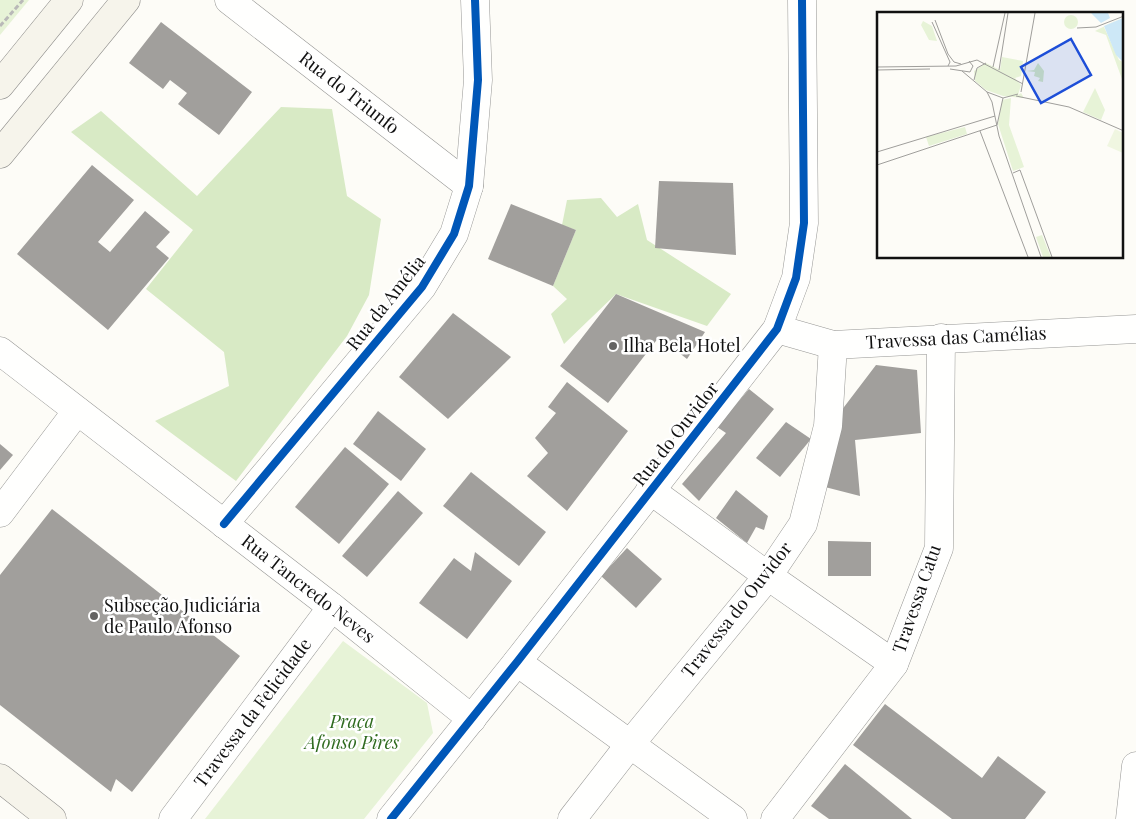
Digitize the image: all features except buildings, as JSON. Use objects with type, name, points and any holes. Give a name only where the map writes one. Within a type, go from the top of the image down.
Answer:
[{"type":"street","points":[[0,84],[69,0]]},
{"type":"street","points":[[0,154],[126,0]]},
{"type":"street","name":"Rua do Triunfo","points":[[228,0],[469,186]]},
{"type":"street","name":"Rua da Amélia","points":[[224,524],[422,288],[454,234],[469,186],[478,80],[475,0]]},
{"type":"street","name":"Rua do Ouvidor","points":[[391,819],[518,662],[777,329],[796,278],[804,223],[802,0]]},
{"type":"street","name":"Travessa das Camélias","points":[[777,329],[833,345],[1136,328]]},
{"type":"street","name":"Travessa Catu","points":[[785,816],[894,664],[939,548],[941,338]]},
{"type":"street","name":"Travessa do Ouvidor","points":[[572,819],[631,743],[768,576],[802,524],[828,426],[833,345]]},
{"type":"street","name":"Rua Tancredo Neves","points":[[0,351],[332,607],[472,719]]},
{"type":"street","points":[[0,513],[77,411]]},
{"type":"street","points":[[650,490],[768,576],[894,664]]},
{"type":"street","name":"Travessa da Felicidade","points":[[174,819],[332,607]]},
{"type":"street","points":[[518,662],[734,819]]},
{"type":"street","points":[[1130,819],[1136,766]]},
{"type":"street","points":[[0,778],[36,814]]},
{"type":"path","points":[[0,26],[24,0]]},
{"type":"green space","points":[[0,0],[29,0],[0,35]]},
{"type":"green space","points":[[281,107],[332,109],[347,196],[381,219],[369,295],[347,336],[236,481],[155,421],[229,386],[224,352],[146,289],[193,230],[71,132],[101,111],[197,196]]},
{"type":"green space","points":[[601,198],[617,217],[638,204],[647,240],[731,294],[707,326],[616,294],[564,344],[551,314],[567,299],[553,286],[576,230],[562,225],[567,200]]},
{"type":"green space","name":"Praça Afonso Pires","points":[[343,641],[427,703],[433,733],[364,819],[205,819]]},
{"type":"cycle path","points":[[224,524],[422,287],[454,234],[469,186],[478,80],[475,0]]},
{"type":"cycle path","points":[[391,819],[517,662],[777,329],[796,278],[804,223],[802,0]]},
{"type":"place","name":"Ilha Bela Hotel","points":[[613,346]]},
{"type":"place","name":"Subseção Judiciária de Paulo Afonso","points":[[94,616]]}]
